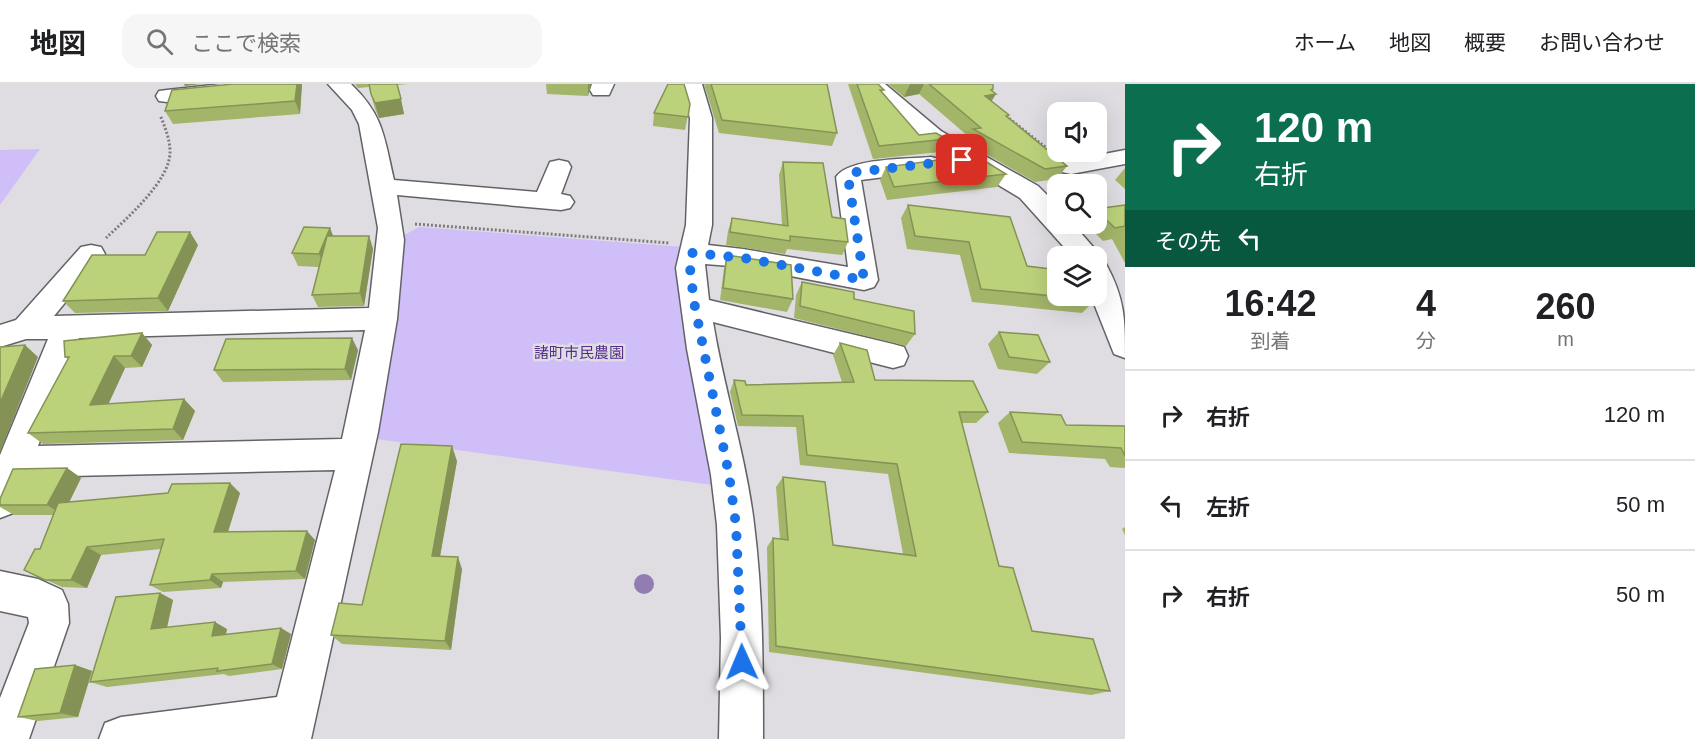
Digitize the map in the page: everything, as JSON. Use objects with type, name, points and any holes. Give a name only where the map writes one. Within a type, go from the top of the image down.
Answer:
[{"type":"street","points":[[166,96],[284,84]]},
{"type":"street","points":[[121,739],[291,728],[356,454],[382,319],[391,228],[366,114],[339,84]]},
{"type":"street","points":[[692,84],[701,118],[699,225],[690,268],[729,475],[736,525],[742,638],[741,739]]},
{"type":"street","points":[[872,84],[933,136],[1029,192],[1047,211]]},
{"type":"street","points":[[1081,174],[1125,157]]},
{"type":"street","points":[[693,249],[864,280],[848,177],[856,172],[972,158]]},
{"type":"street","points":[[383,189],[400,187],[554,202],[559,168]]},
{"type":"street","points":[[1029,192],[1047,186]]},
{"type":"street","points":[[1068,234],[1080,246]]},
{"type":"street","points":[[13,332],[91,254]]},
{"type":"street","points":[[1107,287],[1125,346]]},
{"type":"street","points":[[696,307],[893,356]]},
{"type":"street","points":[[13,332],[68,326],[382,319]]},
{"type":"street","points":[[0,501],[68,326]]},
{"type":"street","points":[[14,462],[356,454]]},
{"type":"street","points":[[0,591],[38,599],[48,604],[50,612],[49,623],[7,739]]},
{"type":"path","points":[[1004,114],[1060,174]]},
{"type":"path","points":[[123,222],[168,165],[171,152],[166,129]]},
{"type":"path","points":[[391,228],[418,224],[693,249]]},
{"type":"green space","points":[[40,149],[0,205],[0,150]]},
{"type":"green space","name":"諸町市民農園","points":[[419,227],[685,247],[720,486],[369,438],[399,238]]},
{"type":"building","points":[[233,84],[297,84],[295,101],[165,111],[172,90]]},
{"type":"building","points":[[369,84],[397,84],[401,99],[375,103]]},
{"type":"building","points":[[668,84],[684,84],[690,104],[688,117],[654,113]]},
{"type":"building","points":[[711,84],[827,84],[837,133],[722,120]]},
{"type":"building","points":[[857,84],[878,84],[884,90],[880,90],[919,135],[936,133],[947,139],[879,146]]},
{"type":"building","points":[[929,84],[993,84],[991,90],[996,94],[985,96],[1047,150],[1047,162],[1062,162],[1067,166],[1045,169],[973,129],[981,128]]},
{"type":"building","points":[[975,155],[1006,174],[894,187],[886,167]]},
{"type":"building","points":[[783,162],[823,163],[832,217],[845,219],[848,242],[790,236],[790,241],[730,232],[732,218],[788,226]]},
{"type":"building","points":[[908,205],[1010,217],[1027,266],[1047,269],[1047,295],[981,289],[969,242],[915,236]]},
{"type":"building","points":[[1125,205],[1125,226],[1115,228],[1107,220],[1107,207]]},
{"type":"building","points":[[304,227],[330,228],[319,254],[292,253]]},
{"type":"building","points":[[157,232],[190,232],[158,298],[63,301],[92,255],[145,255]]},
{"type":"building","points":[[327,236],[369,236],[360,293],[312,295]]},
{"type":"building","points":[[727,255],[791,265],[793,299],[723,288]]},
{"type":"building","points":[[802,282],[854,292],[854,299],[914,311],[915,334],[800,306]]},
{"type":"building","points":[[999,332],[1038,335],[1050,362],[1009,357]]},
{"type":"building","points":[[142,333],[131,356],[114,356],[90,405],[184,399],[173,429],[28,433],[69,357],[65,357],[64,341]]},
{"type":"building","points":[[352,338],[345,369],[214,370],[226,339]]},
{"type":"building","points":[[840,343],[867,350],[875,380],[973,381],[988,412],[959,412],[999,566],[1013,568],[1032,631],[1093,639],[1110,691],[776,646],[773,538],[788,540],[783,477],[825,482],[833,545],[916,556],[897,464],[807,455],[803,416],[742,415],[734,380],[745,381],[746,385],[854,382]]},
{"type":"building","points":[[25,345],[0,403],[0,347]]},
{"type":"building","points":[[1010,412],[1061,415],[1066,425],[1125,426],[1125,456],[1121,448],[1022,442]]},
{"type":"building","points":[[401,444],[452,446],[432,556],[458,557],[445,641],[331,635],[339,603],[362,605]]},
{"type":"building","points":[[67,468],[47,505],[0,505],[0,499],[13,469]]},
{"type":"building","points":[[230,483],[214,532],[307,531],[296,571],[212,574],[210,580],[150,585],[164,539],[87,547],[71,580],[45,580],[24,570],[35,549],[40,549],[58,503],[168,493],[172,484]]},
{"type":"building","points":[[160,593],[151,629],[215,622],[212,636],[281,628],[272,664],[90,682],[116,597]]},
{"type":"building","points":[[75,665],[60,713],[18,717],[35,669]]},
{"type":"route","points":[[742,662],[736,525],[729,475],[694,302],[690,268],[692,253],[743,258],[864,280],[848,177],[856,172],[962,160]]}]
